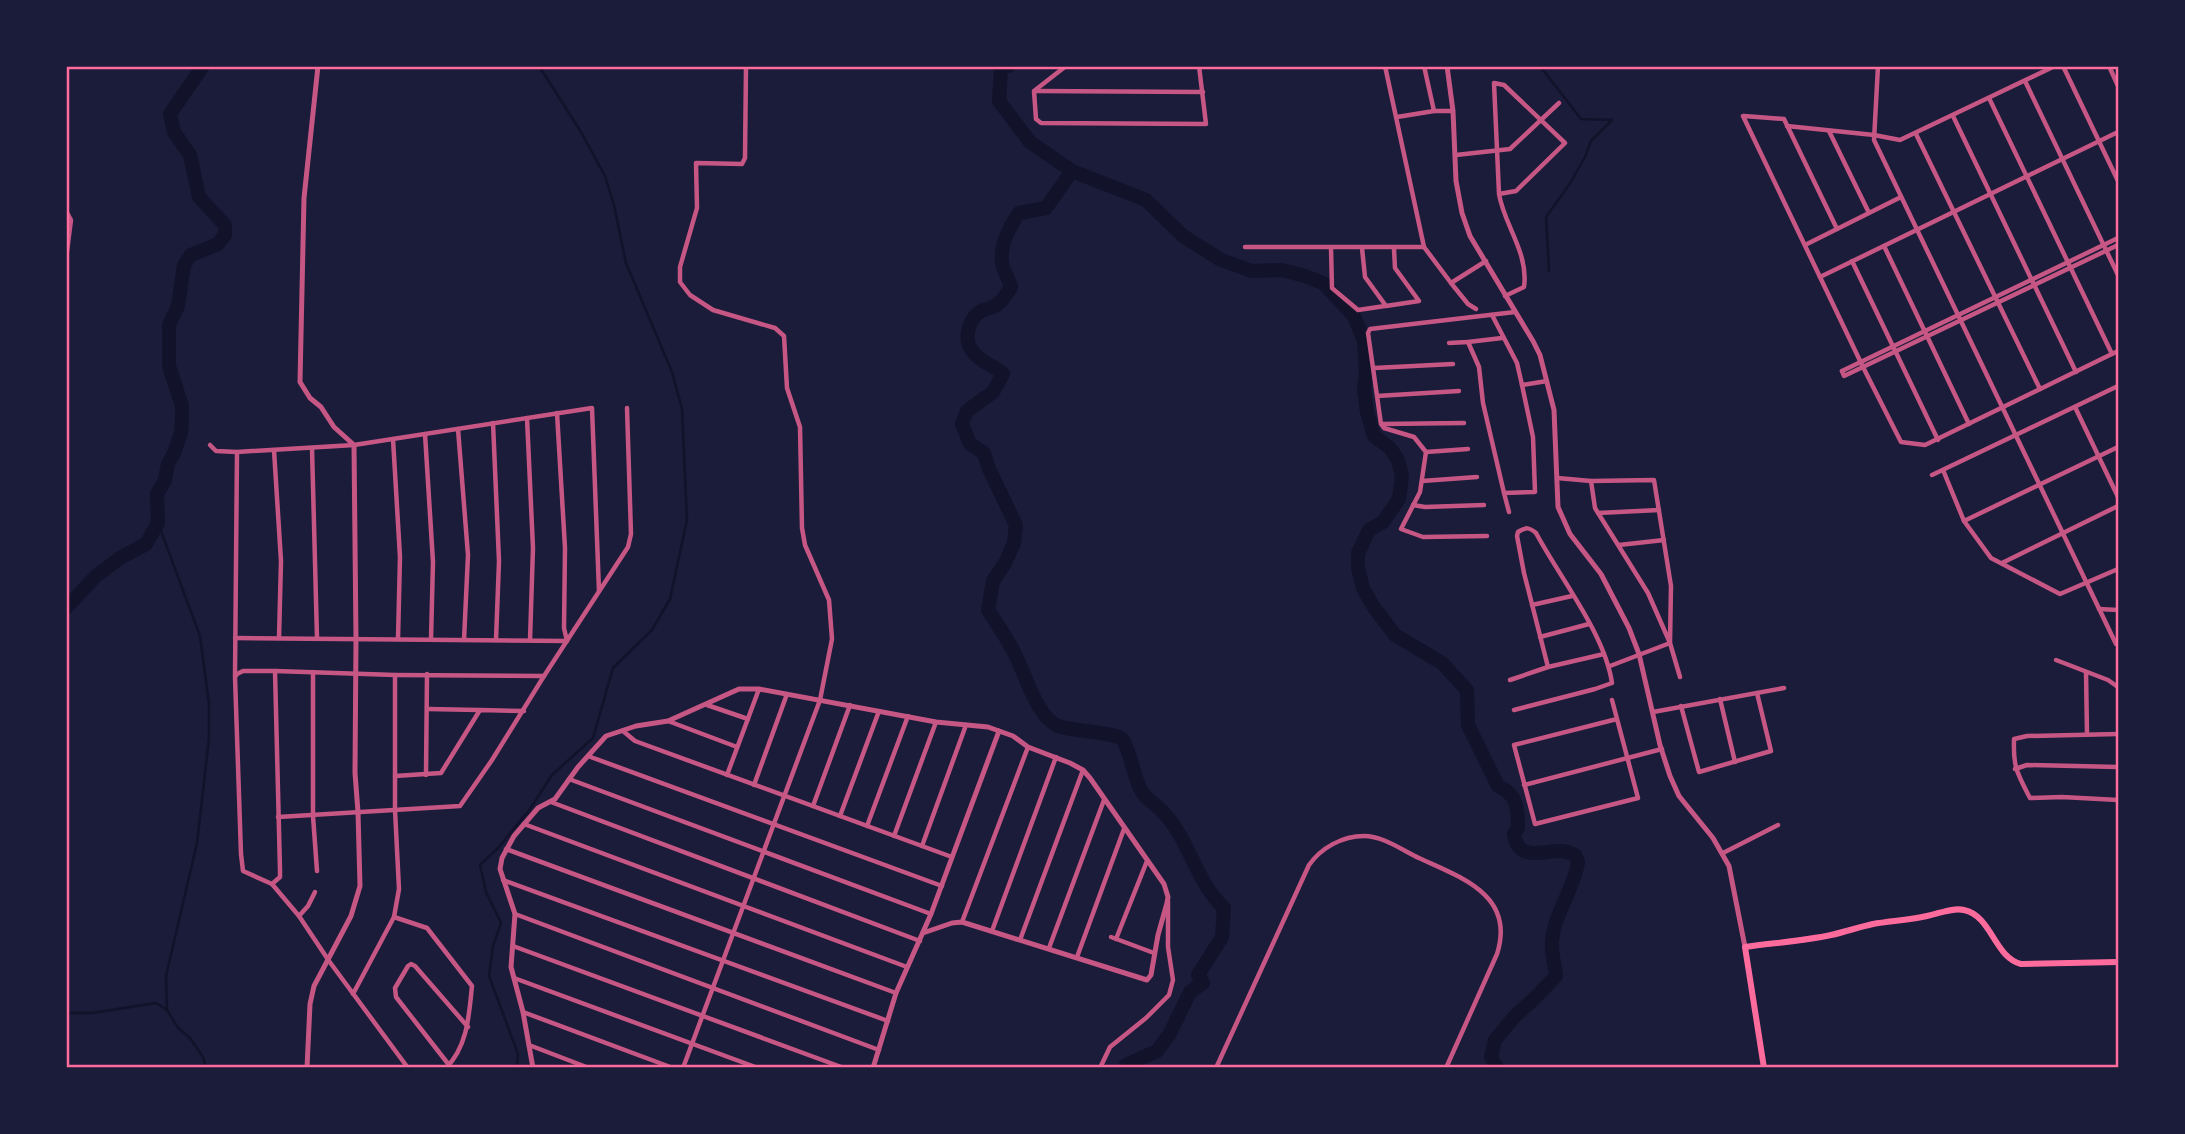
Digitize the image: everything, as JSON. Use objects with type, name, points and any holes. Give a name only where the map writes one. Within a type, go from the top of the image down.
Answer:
[{"type":"main road","points":[[1764,1068],[1745,947],[1823,937],[1873,924],[1959,909],[1967,910],[1980,920],[2013,962],[2119,962]]},
{"type":"street","points":[[307,1068],[310,1004],[314,986],[351,916],[360,886],[355,773],[354,445],[334,427],[300,382],[304,198],[318,66]]},
{"type":"street","points":[[683,1068],[820,700],[832,639],[829,600],[805,545],[802,528],[800,427],[788,388],[784,336],[775,328],[713,310],[690,295],[680,282],[680,267],[697,208],[696,163],[742,164],[746,158],[746,66]]},
{"type":"street","points":[[1034,91],[1066,66]]},
{"type":"street","points":[[1034,91],[1036,119],[1041,123],[1206,124],[1199,66]]},
{"type":"street","points":[[1385,66],[1424,247],[1468,304],[1476,309]]},
{"type":"street","points":[[1424,66],[1434,111]]},
{"type":"street","points":[[1447,66],[1453,111],[1456,181],[1462,213],[1470,236],[1540,355],[1554,410],[1558,507],[1570,534],[1601,574],[1629,628],[1639,654],[1670,776],[1679,796],[1723,853],[1729,866],[1745,947]]},
{"type":"street","points":[[1878,66],[1874,140],[2116,644]]},
{"type":"street","points":[[1787,126],[1900,140],[2055,66]]},
{"type":"street","points":[[2063,66],[2119,181]]},
{"type":"street","points":[[2109,66],[2119,86]]},
{"type":"street","points":[[2025,81],[2119,275]]},
{"type":"street","points":[[1499,194],[1516,191],[1565,143],[1504,85],[1494,83],[1499,194],[1501,208],[1520,253],[1525,279],[1521,289],[1505,296]]},
{"type":"street","points":[[1034,91],[1203,92]]},
{"type":"street","points":[[1989,98],[2112,354]]},
{"type":"street","points":[[1456,155],[1510,149],[1559,103]]},
{"type":"street","points":[[1397,117],[1453,111]]},
{"type":"street","points":[[1837,229],[1784,119],[1743,116],[1901,442],[1925,446],[2119,351]]},
{"type":"street","points":[[1953,116],[2076,372]]},
{"type":"street","points":[[1829,131],[1869,213]]},
{"type":"street","points":[[1820,277],[2119,132]]},
{"type":"street","points":[[1916,134],[2040,389]]},
{"type":"street","points":[[1805,245],[1901,197]]},
{"type":"street","points":[[66,211],[71,220],[66,259]]},
{"type":"street","points":[[1862,365],[2106,248],[2119,239]]},
{"type":"street","points":[[2106,248],[2119,245]]},
{"type":"street","points":[[1884,246],[1969,424]]},
{"type":"street","points":[[1245,247],[1424,247]]},
{"type":"street","points":[[1331,248],[1332,288],[1358,310],[1419,301],[1395,268],[1394,248]]},
{"type":"street","points":[[1362,248],[1364,276],[1386,306]]},
{"type":"street","points":[[1451,283],[1486,261]]},
{"type":"street","points":[[1852,261],[1938,440]]},
{"type":"street","points":[[1487,536],[1423,537],[1401,529],[1420,492],[1426,452],[1414,437],[1384,428],[1381,424],[1368,332],[1370,329],[1515,312]]},
{"type":"street","points":[[1492,315],[1517,363],[1533,437],[1535,492],[1504,493]]},
{"type":"street","points":[[1449,343],[1502,338]]},
{"type":"street","points":[[1468,342],[1479,367],[1483,402],[1509,512]]},
{"type":"street","points":[[1374,368],[1453,364]]},
{"type":"street","points":[[1522,385],[1547,381]]},
{"type":"street","points":[[1932,475],[2119,386]]},
{"type":"street","points":[[1377,396],[1459,391]]},
{"type":"street","points":[[2075,407],[2119,497]]},
{"type":"street","points":[[210,445],[216,452],[237,452],[354,445],[592,408],[599,592]]},
{"type":"street","points":[[278,817],[460,806],[628,547],[631,534],[627,408]]},
{"type":"street","points":[[558,413],[565,548],[564,628],[567,641]]},
{"type":"street","points":[[527,418],[533,548],[530,640]]},
{"type":"street","points":[[1381,424],[1464,423]]},
{"type":"street","points":[[493,424],[499,561],[496,640]]},
{"type":"street","points":[[458,429],[468,555],[464,640]]},
{"type":"street","points":[[425,434],[433,562],[431,640]]},
{"type":"street","points":[[393,439],[400,557],[398,639]]},
{"type":"street","points":[[1964,521],[2119,447]]},
{"type":"street","points":[[313,448],[317,638]]},
{"type":"street","points":[[1426,452],[1468,449]]},
{"type":"street","points":[[274,450],[281,561],[279,638]]},
{"type":"street","points":[[237,452],[235,677],[242,867],[246,874],[272,884],[299,916],[408,1068]]},
{"type":"street","points":[[1943,470],[1964,521],[1991,558],[2060,594],[2119,569]]},
{"type":"street","points":[[1422,481],[1477,477]]},
{"type":"street","points":[[1557,478],[1591,481],[1654,480],[1671,586],[1670,643]]},
{"type":"street","points":[[1591,481],[1595,508],[1648,593],[1670,643],[1680,677]]},
{"type":"street","points":[[1413,505],[1484,505]]},
{"type":"street","points":[[2001,563],[2119,506]]},
{"type":"street","points":[[1598,513],[1658,510]]},
{"type":"street","points":[[1514,710],[1595,690],[1612,683],[1610,666],[1589,624],[1536,533],[1525,528],[1518,532],[1517,536],[1548,667]]},
{"type":"street","points":[[1618,545],[1664,540]]},
{"type":"street","points":[[1532,605],[1572,596]]},
{"type":"street","points":[[2099,610],[2119,610]]},
{"type":"street","points":[[1541,637],[1589,624]]},
{"type":"street","points":[[235,638],[567,641]]},
{"type":"street","points":[[1610,666],[1670,643]]},
{"type":"street","points":[[1510,680],[1548,667],[1604,654]]},
{"type":"street","points":[[2056,660],[2119,687]]},
{"type":"street","points":[[235,677],[243,671],[355,675],[544,676]]},
{"type":"street","points":[[272,884],[280,877],[275,671]]},
{"type":"street","points":[[313,672],[313,816],[317,871]]},
{"type":"street","points":[[2086,672],[2087,734]]},
{"type":"street","points":[[426,775],[427,674]]},
{"type":"street","points":[[353,994],[394,917],[399,889],[395,810],[395,675]]},
{"type":"street","points":[[1653,712],[1784,688]]},
{"type":"street","points":[[533,1068],[511,967],[515,914],[502,879],[500,865],[506,849],[538,808],[551,802],[606,736],[636,726],[668,721],[739,689],[759,689],[936,722],[982,725],[1017,738],[1028,747],[1083,771],[1164,884],[1168,897],[1168,947],[1173,980],[1169,995],[1110,1047],[1100,1068]]},
{"type":"street","points":[[727,775],[759,689]]},
{"type":"street","points":[[1681,706],[1699,772],[1771,751],[1757,693]]},
{"type":"street","points":[[754,785],[788,694]]},
{"type":"street","points":[[1612,699],[1638,798],[1535,824],[1514,745],[1617,719]]},
{"type":"street","points":[[1720,699],[1735,762]]},
{"type":"street","points":[[708,705],[748,719]]},
{"type":"street","points":[[813,806],[850,705]]},
{"type":"street","points":[[428,709],[524,711]]},
{"type":"street","points":[[395,776],[437,775],[445,769],[480,710]]},
{"type":"street","points":[[840,816],[879,710]]},
{"type":"street","points":[[867,826],[908,715]]},
{"type":"street","points":[[668,721],[737,747]]},
{"type":"street","points":[[894,836],[936,722]]},
{"type":"street","points":[[922,846],[966,724]]},
{"type":"street","points":[[623,731],[635,741],[952,857]]},
{"type":"street","points":[[873,1068],[896,993],[931,914],[999,731]]},
{"type":"street","points":[[2119,734],[2026,736],[2014,739],[2015,769],[2030,798],[2119,800]]},
{"type":"street","points":[[962,922],[1028,747]]},
{"type":"street","points":[[1524,785],[1662,749]]},
{"type":"street","points":[[588,755],[942,886]]},
{"type":"street","points":[[992,931],[1056,757]]},
{"type":"street","points":[[2015,769],[2027,765],[2119,767]]},
{"type":"street","points":[[1020,940],[1083,771]]},
{"type":"street","points":[[569,779],[931,914]]},
{"type":"street","points":[[1049,948],[1104,800]]},
{"type":"street","points":[[551,802],[920,940]]},
{"type":"street","points":[[524,824],[908,967]]},
{"type":"street","points":[[1723,853],[1778,825]]},
{"type":"street","points":[[1077,957],[1124,829]]},
{"type":"street","points":[[1216,1068],[1309,865],[1329,846],[1346,839],[1366,836],[1384,841],[1472,883],[1485,894],[1496,913],[1500,929],[1499,948],[1446,1068]]},
{"type":"street","points":[[506,849],[896,993]]},
{"type":"street","points":[[1147,861],[1114,938],[1154,953]]},
{"type":"street","points":[[502,879],[888,1021]]},
{"type":"street","points":[[299,916],[315,892]]},
{"type":"street","points":[[923,933],[962,922],[1144,980],[1151,975],[1168,897]]},
{"type":"street","points":[[515,914],[879,1050]]},
{"type":"street","points":[[394,917],[427,928],[472,986],[468,1027],[448,1066],[396,997],[396,988],[408,966],[415,966],[468,1027]]},
{"type":"street","points":[[513,946],[844,1068]]},
{"type":"street","points":[[514,978],[758,1068]]},
{"type":"street","points":[[523,1013],[673,1068]]},
{"type":"street","points":[[529,1045],[589,1068]]},
{"type":"waterway","points":[[66,608],[96,576],[120,558],[146,544],[158,523],[157,494],[165,480],[168,464],[181,433],[182,406],[169,366],[169,325],[178,306],[184,265],[191,255],[218,244],[225,235],[225,225],[199,197],[190,155],[174,132],[170,114],[203,66]]},
{"type":"waterway","points":[[517,1068],[518,1054],[489,976],[493,946],[501,923],[486,892],[480,865],[498,848],[530,809],[552,775],[593,738],[613,668],[652,630],[670,599],[687,520],[682,409],[672,372],[626,263],[605,176],[539,66]]},
{"type":"waterway","points":[[1008,66],[1001,68],[999,101],[1030,142],[1072,171],[1146,200],[1183,236],[1221,260],[1252,271],[1282,270],[1323,283],[1354,316],[1364,341],[1364,389],[1374,436],[1390,448],[1398,460],[1402,476],[1399,499],[1383,522],[1369,530],[1358,553],[1358,568],[1363,588],[1395,635],[1442,663],[1467,690],[1468,725],[1498,786],[1509,793],[1515,803],[1518,814],[1518,828],[1514,834],[1516,843],[1526,852],[1564,851],[1575,855],[1578,862],[1554,931],[1552,950],[1556,976],[1514,1017],[1495,1040],[1491,1057],[1497,1068]]},
{"type":"waterway","points":[[1540,66],[1581,119],[1612,120]]},
{"type":"waterway","points":[[1549,271],[1546,217],[1569,185],[1591,141],[1612,120]]},
{"type":"waterway","points":[[1072,171],[1046,208],[1019,213],[1006,235],[1002,261],[1011,287],[998,304],[978,313],[971,323],[968,335],[973,352],[1003,374],[993,392],[967,411],[962,424],[970,444],[984,453],[1016,525],[1014,543],[993,581],[988,610],[1013,650],[1037,704],[1056,725],[1111,735],[1123,740],[1141,790],[1173,824],[1206,886],[1224,908],[1222,937],[1198,975],[1203,983],[1190,992],[1169,1035],[1157,1051],[1126,1065],[1125,1068]]},
{"type":"waterway","points":[[158,523],[200,636],[209,704],[209,738],[197,843],[166,976],[167,1010],[178,1028],[190,1038],[203,1057],[206,1068]]},
{"type":"waterway","points":[[66,1013],[92,1013],[156,1003],[167,1010]]}]
